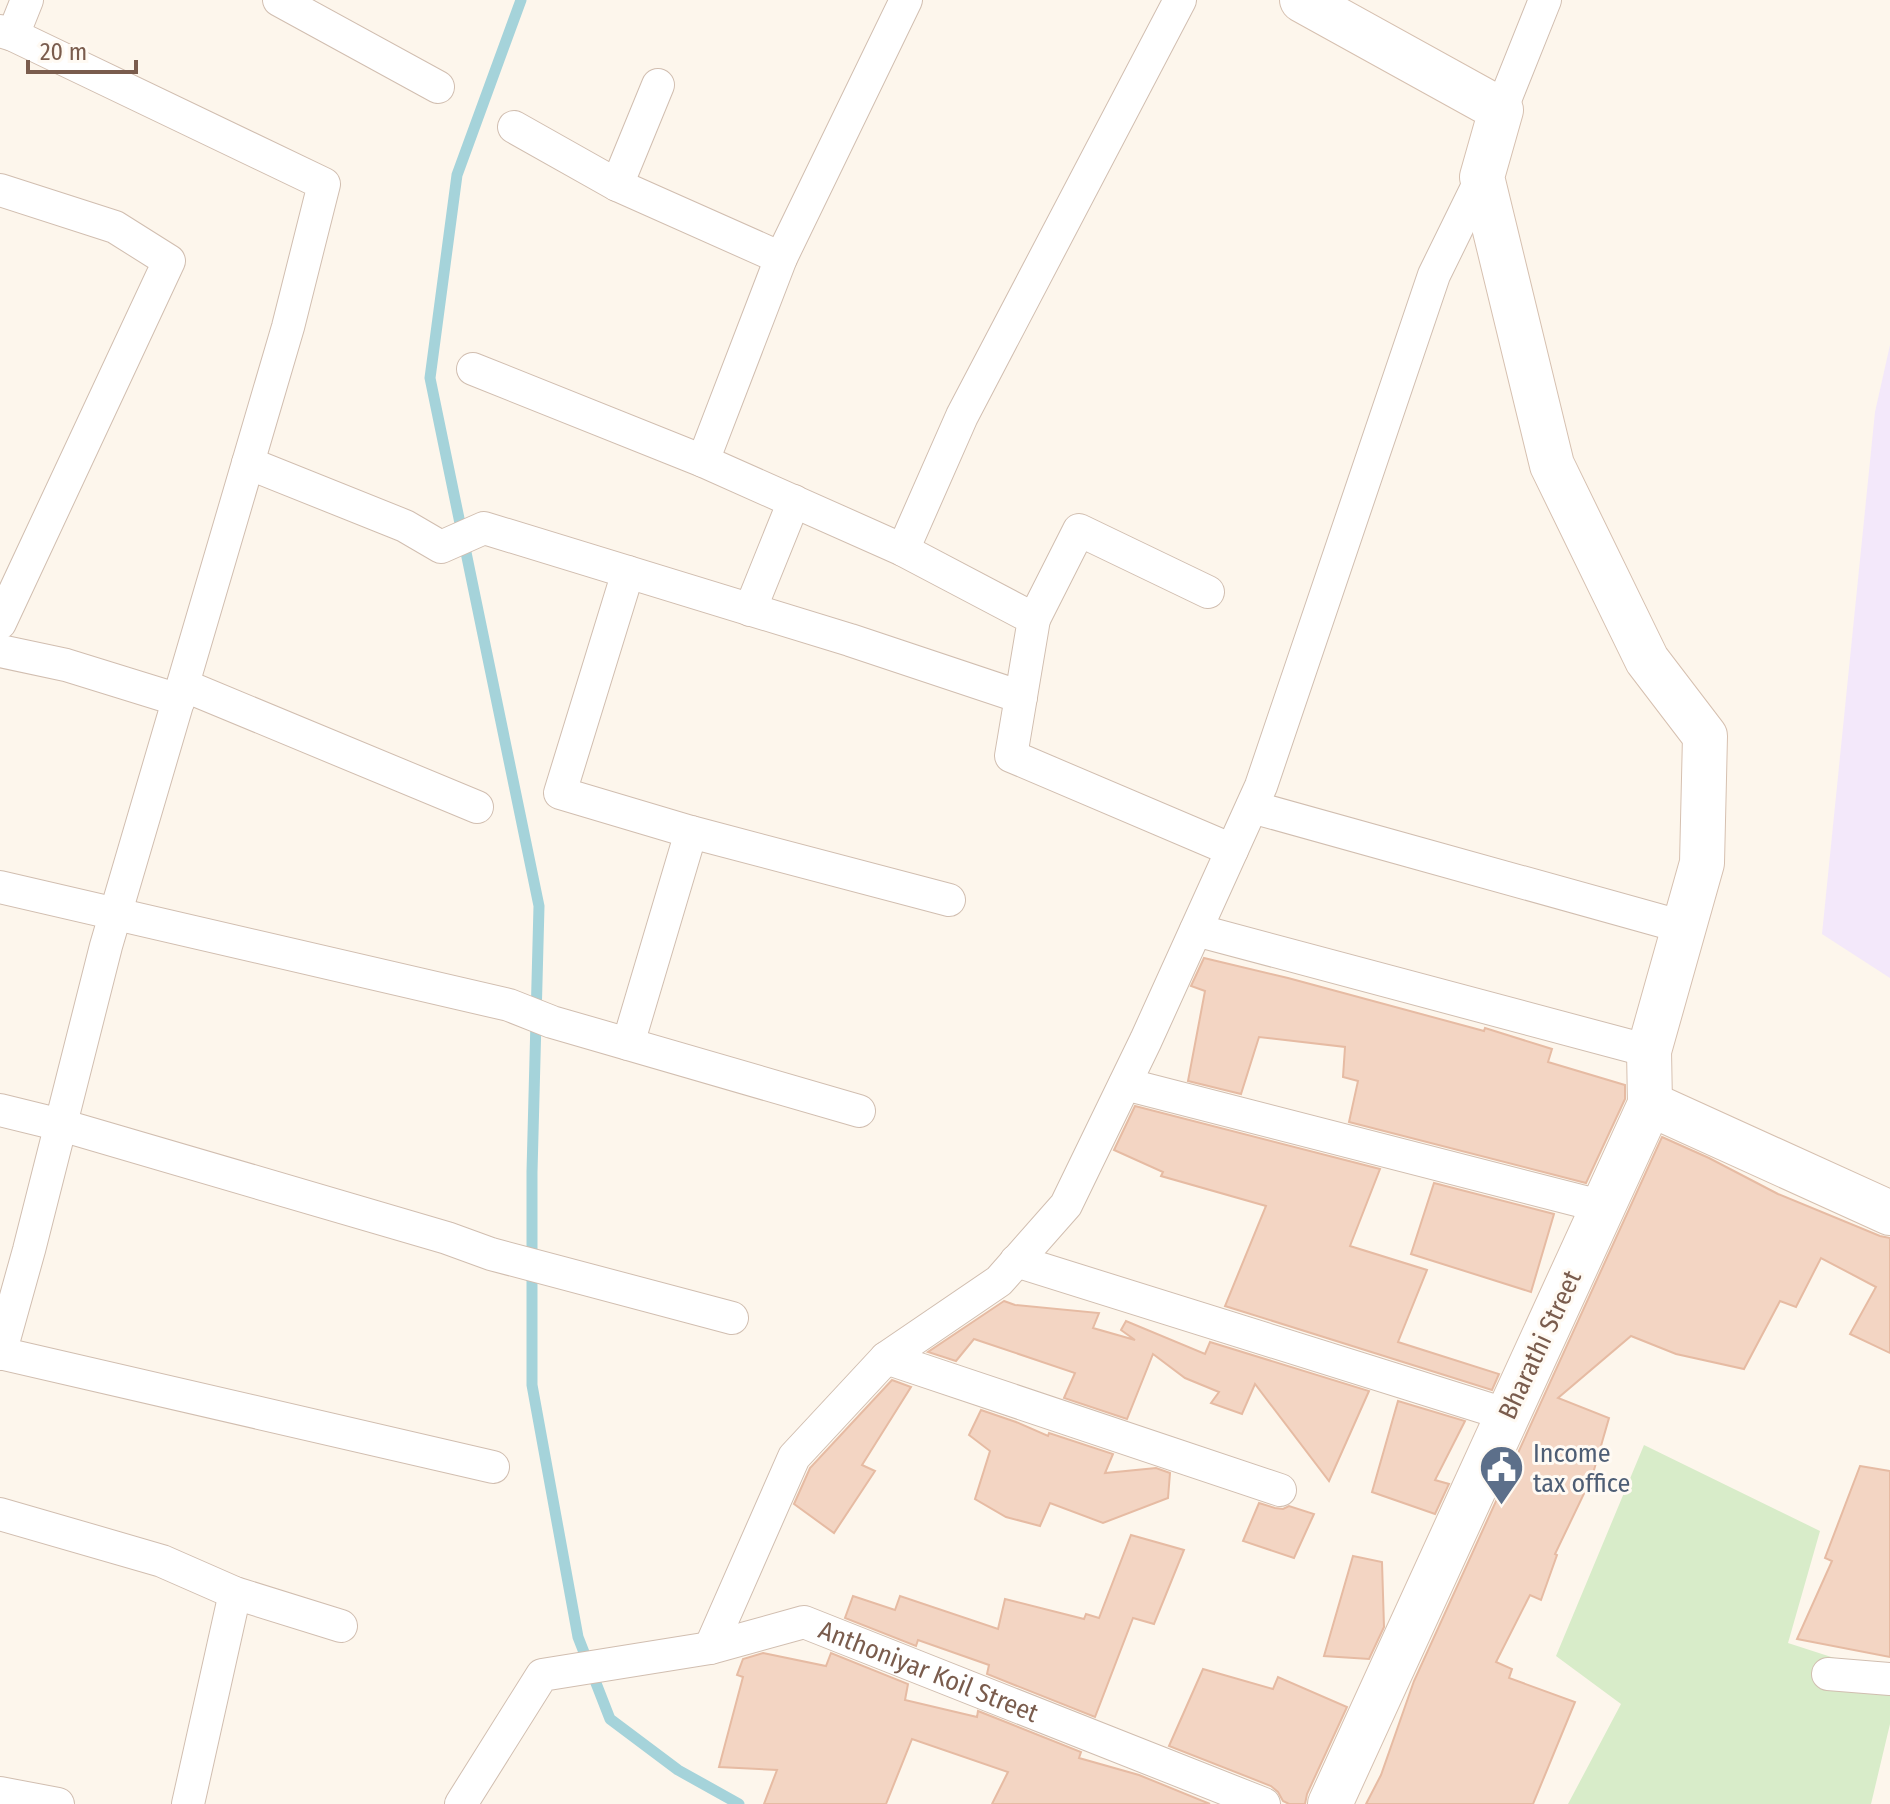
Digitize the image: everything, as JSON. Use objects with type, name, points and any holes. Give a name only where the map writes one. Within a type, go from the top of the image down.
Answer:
[{"type":"street","points":[[27,0],[7,33],[324,184],[288,327],[116,913],[0,1353],[493,1467]]},
{"type":"street","points":[[279,0],[438,87]]},
{"type":"street","points":[[703,461],[781,258],[906,0]]},
{"type":"street","points":[[903,550],[962,416],[1180,0]]},
{"type":"street","points":[[1302,0],[1501,110]]},
{"type":"street","points":[[710,1648],[794,1457],[886,1358],[999,1281],[1066,1205],[1252,807],[1434,275],[1482,177],[1501,110],[1545,0]]},
{"type":"street","points":[[617,185],[658,85]]},
{"type":"street","points":[[514,127],[617,185],[781,258]]},
{"type":"street","points":[[1482,177],[1552,465],[1647,660],[1705,736],[1702,863],[1649,1051],[1650,1104],[1890,1213]]},
{"type":"street","points":[[0,190],[115,227],[169,261],[0,623]]},
{"type":"street","points":[[473,369],[794,501],[903,550],[1034,619]]},
{"type":"street","points":[[248,463],[405,526],[441,547],[484,528],[1021,697]]},
{"type":"street","points":[[750,610],[794,501]]},
{"type":"street","points":[[1208,592],[1079,530],[1034,619],[1011,756],[1232,850]]},
{"type":"street","points":[[628,572],[560,793],[691,832],[949,900]]},
{"type":"street","points":[[0,651],[181,692],[477,807]]},
{"type":"street","points":[[1252,807],[1683,927]]},
{"type":"street","points":[[628,1044],[691,832]]},
{"type":"street","points":[[0,887],[509,1005],[552,1022],[859,1111]]},
{"type":"street","points":[[1196,930],[1649,1051]]},
{"type":"street","points":[[1125,1084],[1604,1207]]},
{"type":"street","name":"Bharathi Street","points":[[1330,1804],[1650,1104]]},
{"type":"street","points":[[0,1110],[447,1238],[491,1254],[732,1318]]},
{"type":"street","points":[[1016,1261],[1508,1415]]},
{"type":"street","points":[[886,1358],[1280,1490]]},
{"type":"street","points":[[0,1514],[162,1561],[235,1593],[341,1626]]},
{"type":"street","points":[[188,1804],[235,1593]]},
{"type":"street","name":"Anthoniyar Koil Street","points":[[461,1804],[542,1675],[710,1648],[804,1622],[1264,1804]]},
{"type":"street","points":[[1828,1674],[1890,1679]]},
{"type":"street","points":[[0,1793],[58,1804]]},
{"type":"shaded area","points":[[1890,345],[1890,978],[1822,934],[1875,412]]},
{"type":"green space","points":[[1644,1445],[1820,1531],[1788,1643],[1890,1676],[1890,1724],[1871,1804],[1568,1804],[1621,1704],[1556,1656]]},
{"type":"building","points":[[1204,958],[1484,1031],[1485,1028],[1552,1049],[1548,1062],[1625,1085],[1625,1099],[1586,1183],[1349,1122],[1358,1081],[1343,1077],[1345,1047],[1259,1037],[1241,1094],[1188,1081],[1205,991],[1191,986]]},
{"type":"building","points":[[1135,1106],[1380,1169],[1350,1246],[1427,1270],[1398,1342],[1499,1374],[1492,1390],[1225,1306],[1266,1206],[1161,1176],[1163,1172],[1114,1150]]},
{"type":"building","points":[[1662,1137],[1778,1194],[1890,1238],[1890,1353],[1850,1334],[1876,1287],[1821,1258],[1796,1307],[1780,1301],[1744,1369],[1676,1354],[1631,1336],[1558,1398],[1609,1418],[1592,1477],[1555,1554],[1541,1600],[1530,1595],[1496,1662],[1512,1669],[1509,1678],[1575,1702],[1533,1804],[1366,1804],[1381,1775],[1414,1681]]},
{"type":"building","points":[[1434,1183],[1554,1214],[1531,1292],[1411,1254]]},
{"type":"building","points":[[1004,1301],[1015,1305],[1099,1313],[1093,1328],[1135,1340],[1121,1330],[1126,1321],[1205,1354],[1210,1342],[1369,1391],[1329,1481],[1255,1384],[1242,1414],[1211,1403],[1219,1392],[1185,1378],[1153,1354],[1127,1419],[1064,1398],[1075,1373],[974,1339],[956,1361],[928,1352]]},
{"type":"building","points":[[892,1380],[911,1387],[862,1465],[875,1471],[834,1533],[794,1504],[810,1468]]},
{"type":"building","points":[[1398,1401],[1465,1421],[1435,1480],[1449,1484],[1435,1514],[1372,1492]]},
{"type":"building","points":[[981,1410],[1048,1436],[1049,1433],[1113,1454],[1105,1473],[1156,1468],[1170,1473],[1168,1498],[1103,1523],[1050,1503],[1040,1526],[1006,1517],[975,1499],[990,1451],[969,1435]]},
{"type":"building","points":[[1860,1466],[1890,1471],[1890,1657],[1797,1639],[1832,1561],[1825,1558]]},
{"type":"building","points":[[1259,1503],[1283,1509],[1289,1506],[1314,1514],[1294,1558],[1243,1541]]},
{"type":"building","points":[[1131,1535],[1184,1550],[1154,1624],[1133,1618],[1095,1717],[987,1674],[989,1665],[918,1640],[916,1646],[845,1618],[853,1596],[895,1610],[900,1596],[998,1629],[1005,1599],[1084,1619],[1086,1614],[1099,1618]]},
{"type":"building","points":[[1353,1556],[1382,1562],[1384,1627],[1369,1659],[1324,1656]]},
{"type":"building","points":[[763,1653],[826,1666],[831,1653],[908,1684],[905,1700],[977,1717],[978,1711],[1081,1752],[1079,1758],[1139,1775],[1210,1804],[992,1804],[1008,1772],[912,1739],[886,1804],[764,1804],[777,1770],[719,1767],[743,1677],[737,1675],[743,1659]]},
{"type":"building","points":[[1203,1669],[1273,1689],[1278,1677],[1347,1707],[1305,1804],[1289,1804],[1271,1786],[1169,1746]]},
{"type":"waterway","points":[[521,0],[457,175],[430,378],[539,906],[532,1172],[532,1385],[578,1637],[610,1719],[678,1770],[739,1804]]},
{"type":"place","name":"Income tax office","points":[[1502,1507]]}]
